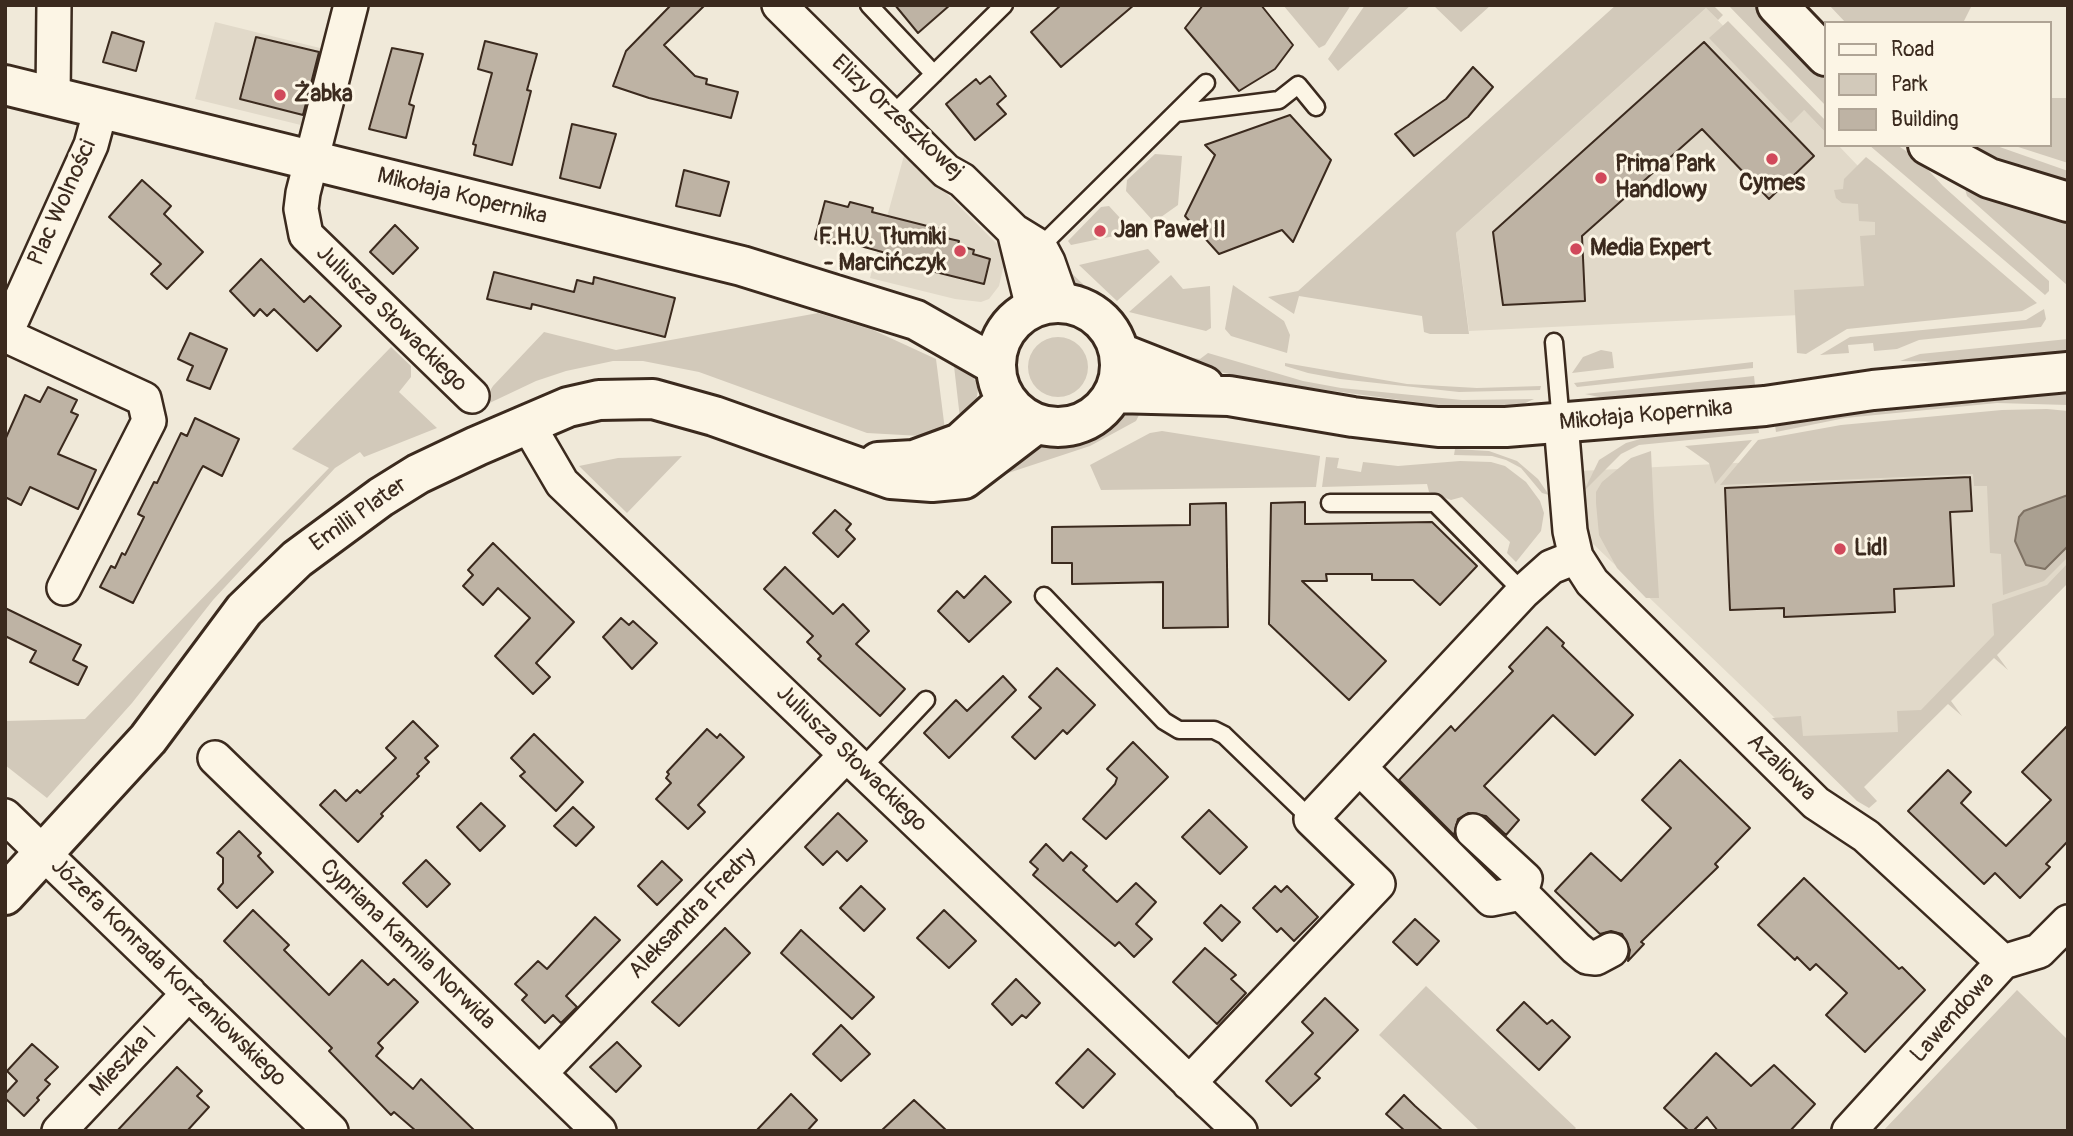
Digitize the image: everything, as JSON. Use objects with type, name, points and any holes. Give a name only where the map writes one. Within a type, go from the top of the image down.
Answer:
[{"type":"street","points":[[53,97],[54,5]]},
{"type":"street","name":"Juliusza Słowackiego","points":[[351,5],[310,160],[301,209],[306,235],[472,396]]},
{"type":"street","name":"Elizy Orzeszkowej","points":[[779,5],[946,170],[962,180],[1027,239],[1024,326]]},
{"type":"street","points":[[1777,5],[1825,55]]},
{"type":"street","name":"Mikołaja Kopernika","points":[[5,85],[742,266],[916,320],[1024,326]]},
{"type":"street","name":"Plac Wolności","points":[[5,335],[91,145],[101,108]]},
{"type":"street","points":[[1932,147],[1989,178],[2068,202]]},
{"type":"street","points":[[1082,307],[1100,318],[1113,334],[1120,354],[1120,373],[1114,393],[1104,408],[1090,419],[1073,426],[1054,428],[1036,424],[1019,415],[1006,401],[998,383],[1024,326],[1082,307]]},
{"type":"street","points":[[5,335],[144,399],[149,421],[64,588]]},
{"type":"street","name":"Mikołaja Kopernika","points":[[1120,354],[1229,396]]},
{"type":"street","name":"Mikołaja Kopernika","points":[[1114,393],[1229,396],[1353,417],[1438,426],[1506,427],[1765,406],[1873,390],[2066,373]]},
{"type":"street","name":"Emilii Plater","points":[[5,895],[148,739],[244,610],[296,559],[381,497],[418,474],[527,423],[568,407],[599,400],[653,398],[714,416],[891,479],[932,482],[964,479],[1036,424]]},
{"type":"street","name":"Emilii Plater","points":[[844,463],[914,460],[960,443],[1006,401]]},
{"type":"street","name":"Juliusza Słowackiego","points":[[527,423],[562,483],[1240,1131]]},
{"type":"street","name":"Azaliowa","points":[[1560,423],[1570,531],[1576,556],[1605,597],[1816,803],[1866,836],[2003,962]]},
{"type":"street","points":[[1189,1083],[1378,884],[1311,819],[1523,592],[1551,566],[1576,556]]},
{"type":"street","name":"Cypriana Kamila Norwida","points":[[215,758],[599,1131]]},
{"type":"street","name":"Aleksandra Fredry","points":[[540,1073],[854,762]]},
{"type":"street","points":[[1360,768],[1491,899],[1521,893]]},
{"type":"street","name":"Józefa Konrada Korzeniowskiego","points":[[5,816],[331,1131]]},
{"type":"street","points":[[1474,831],[1525,879],[1521,893]]},
{"type":"street","points":[[1521,893],[1587,957],[1602,957],[1611,950]]},
{"type":"street","name":"Lawendowa","points":[[1849,1131],[2003,962],[2039,951],[2068,922]]},
{"type":"street","name":"Mieszka I","points":[[59,1131],[189,993]]},
{"type":"lane","points":[[869,5],[934,74]]},
{"type":"lane","points":[[891,116],[1004,5]]},
{"type":"lane","points":[[1027,239],[1176,113],[1206,83]]},
{"type":"lane","points":[[1176,113],[1279,100],[1298,85],[1316,107]]},
{"type":"lane","points":[[1554,342],[1560,423]]},
{"type":"lane","points":[[1330,503],[1435,503],[1523,592]]},
{"type":"lane","points":[[1044,596],[1164,721],[1179,730],[1214,730],[1224,735],[1311,819]]},
{"type":"lane","points":[[854,762],[926,700]]},
{"type":"shaded area","name":"Prima Park Handlowy","points":[[1706,8],[1825,132],[1825,147],[1840,147],[1960,273],[1945,308],[1469,331],[1456,233]]},
{"type":"shaded area","points":[[215,22],[328,50],[309,127],[195,99]]},
{"type":"shaded area","points":[[905,152],[1003,250],[1005,260],[999,286],[989,299],[981,302],[955,299],[870,278]]},
{"type":"shaded area","name":"Lidl","points":[[2068,446],[2068,566],[1848,788],[1565,517],[1579,471]]},
{"type":"shaded area","points":[[2068,495],[2068,546],[2045,569],[2026,565],[2015,541],[2019,517],[2024,511]]},
{"type":"green space","points":[[1283,5],[1351,5],[1325,45],[1319,48]]},
{"type":"green space","points":[[1365,5],[1411,5],[1338,71],[1328,59]]},
{"type":"green space","points":[[1433,5],[1491,5],[1461,32]]},
{"type":"green space","points":[[1616,5],[1713,5],[1723,15],[1718,20],[1706,8],[1456,233],[1469,334],[1430,334],[1424,332],[1422,316],[1299,296],[1294,314],[1268,297],[1298,291]]},
{"type":"green space","points":[[1728,5],[1756,5],[1825,80],[1825,105]]},
{"type":"green space","points":[[1829,5],[1972,5],[1964,21],[1844,21]]},
{"type":"green space","points":[[1728,21],[1825,120],[1825,132],[1804,110],[1791,123],[1709,38]]},
{"type":"green space","points":[[2052,98],[2068,98],[2068,163],[2018,147],[2052,147]]},
{"type":"green space","points":[[1871,147],[1900,147],[1918,159],[1943,186],[2049,281],[2049,291],[2045,295]]},
{"type":"green space","points":[[1966,147],[2000,147],[2068,171],[2068,184],[2003,164]]},
{"type":"green space","points":[[1155,154],[1182,156],[1178,205],[1154,222],[1126,191],[1127,180]]},
{"type":"green space","points":[[1866,157],[2037,303],[2022,311],[1847,329],[1806,354],[1797,353],[1794,290],[1864,286],[1860,236],[1875,235],[1875,222],[1859,221],[1858,204],[1842,203],[1836,198],[1834,190],[1843,189],[1844,179]]},
{"type":"green space","points":[[1964,185],[2068,220],[2068,286],[1967,196]]},
{"type":"green space","points":[[1109,206],[1133,232],[1071,245],[1068,241],[1101,207]]},
{"type":"green space","points":[[1148,249],[1160,262],[1117,301],[1079,265]]},
{"type":"green space","points":[[1064,266],[1155,353],[1127,341],[1107,314],[1068,283]]},
{"type":"green space","points":[[1171,275],[1183,289],[1210,286],[1211,328],[1206,331],[1129,312]]},
{"type":"green space","points":[[1233,285],[1284,321],[1290,335],[1287,353],[1231,336],[1225,329]]},
{"type":"green space","points":[[2044,309],[2046,319],[2041,327],[1919,340],[1897,349],[1874,351],[1873,343],[1848,345],[1849,353],[1820,355],[1850,337],[2026,320]]},
{"type":"green space","points":[[818,313],[873,330],[936,359],[945,430],[921,436],[867,433],[699,372],[643,361],[613,361],[566,371],[536,381],[479,408],[493,386],[544,332],[616,350]]},
{"type":"green space","points":[[1058,337],[1079,346],[1088,367],[1079,388],[1058,397],[1037,388],[1028,367],[1037,346]]},
{"type":"green space","points":[[2068,339],[2068,356],[2001,363],[1900,361],[1920,354]]},
{"type":"green space","points":[[391,347],[411,366],[411,377],[399,392],[437,428],[364,457],[360,452],[335,468],[213,600],[132,703],[47,798],[5,765],[5,721],[85,719],[329,468],[292,449]]},
{"type":"green space","points":[[1601,350],[1612,352],[1614,368],[1572,373],[1583,357]]},
{"type":"green space","points":[[1208,353],[1303,381],[1341,388],[1462,400],[1534,399],[1521,405],[1453,407],[1266,382],[1179,363],[1187,357],[1200,359]]},
{"type":"green space","points":[[957,357],[971,369],[978,390],[975,409],[961,427],[954,366]]},
{"type":"green space","points":[[1753,362],[1753,368],[1577,387],[1574,383]]},
{"type":"green space","points":[[1285,363],[1407,384],[1477,388],[1541,386],[1540,390],[1459,392],[1340,379],[1308,373],[1285,366]]},
{"type":"green space","points":[[1754,376],[1755,385],[1604,398],[1585,394]]},
{"type":"green space","points":[[2068,391],[2068,405],[1997,403],[1845,418],[1776,432],[1775,425],[1861,407]]},
{"type":"green space","points":[[1143,407],[1136,421],[1090,446],[996,477],[1045,441],[1081,434],[1119,410]]},
{"type":"green space","points":[[2002,410],[2068,411],[2068,557],[2044,581],[2003,595],[2001,554],[1990,553],[1987,486],[1974,486],[1973,474],[1720,485],[1758,440],[1841,425]]},
{"type":"green space","points":[[1758,427],[1759,433],[1639,445],[1621,454],[1584,491],[1599,460],[1626,443],[1651,436]]},
{"type":"green space","points":[[1162,431],[1320,456],[1316,487],[1101,490],[1090,465],[1150,433]]},
{"type":"green space","points":[[1752,440],[1715,484],[1709,463],[1685,446]]},
{"type":"green space","points":[[1455,449],[1489,451],[1517,461],[1538,479],[1549,495],[1542,493],[1521,468],[1506,460],[1492,456],[1454,455]]},
{"type":"green space","points":[[1651,451],[1659,598],[1646,598],[1617,568],[1599,535],[1596,503],[1596,492],[1602,482],[1631,458]]},
{"type":"green space","points":[[682,456],[627,513],[579,466],[618,458]]},
{"type":"green space","points":[[1326,457],[1339,458],[1337,468],[1361,472],[1363,462],[1398,466],[1460,461],[1491,462],[1505,466],[1526,482],[1540,501],[1544,513],[1541,531],[1516,562],[1507,553],[1510,542],[1462,497],[1451,500],[1429,492],[1427,484],[1322,487]]},
{"type":"green space","points":[[2068,563],[2068,583],[1997,655],[2008,670],[1994,658],[1951,701],[1962,716],[1948,704],[1864,787],[1877,801],[1869,808],[1857,801],[1772,718],[1801,716],[1803,736],[1898,732],[1897,711],[1921,710],[1994,635],[1992,604],[2047,585]]},
{"type":"green space","points":[[1426,986],[1576,1128],[1573,1131],[1480,1131],[1379,1035]]},
{"type":"green space","points":[[2017,990],[2068,1040],[2068,1131],[1883,1131]]},
{"type":"building","points":[[671,5],[705,5],[664,45],[695,76],[707,79],[706,84],[738,92],[731,118],[649,98],[613,86],[626,51]]},
{"type":"building","points":[[895,5],[950,5],[918,33]]},
{"type":"building","points":[[1061,5],[1134,5],[1061,67],[1031,32]]},
{"type":"building","points":[[1203,5],[1261,5],[1293,45],[1275,69],[1239,91],[1185,28]]},
{"type":"building","points":[[112,32],[144,42],[136,71],[103,62]]},
{"type":"building","points":[[256,37],[319,52],[303,115],[240,99]]},
{"type":"building","points":[[485,41],[537,54],[527,90],[531,91],[512,165],[474,155],[476,145],[473,144],[492,73],[478,69]]},
{"type":"building","name":"Prima Park Handlowy","points":[[1704,42],[1814,156],[1769,199],[1702,129],[1582,236],[1585,301],[1503,305],[1493,232]]},
{"type":"building","points":[[392,48],[423,54],[409,104],[414,106],[406,138],[369,129]]},
{"type":"building","points":[[1473,67],[1493,87],[1468,117],[1414,156],[1395,134],[1446,99]]},
{"type":"building","points":[[990,76],[1006,96],[997,104],[1006,114],[975,140],[946,104],[976,79],[980,84]]},
{"type":"building","points":[[1290,115],[1331,160],[1293,242],[1282,230],[1219,254],[1185,216],[1215,155],[1205,145]]},
{"type":"building","points":[[572,124],[616,134],[600,188],[560,178]]},
{"type":"building","points":[[684,170],[729,182],[720,216],[676,206]]},
{"type":"building","points":[[142,180],[171,206],[164,214],[203,252],[167,289],[151,274],[161,264],[109,217]]},
{"type":"building","points":[[825,201],[848,207],[850,202],[873,208],[872,212],[943,230],[942,237],[959,241],[958,245],[974,250],[973,254],[990,259],[984,284],[891,261],[893,255],[839,240],[838,245],[815,239]]},
{"type":"building","points":[[395,225],[418,248],[393,274],[370,252]]},
{"type":"building","points":[[261,259],[304,302],[310,296],[341,326],[317,351],[274,309],[267,316],[260,309],[254,316],[230,291]]},
{"type":"building","points":[[494,272],[574,292],[577,280],[593,284],[594,277],[675,298],[665,337],[532,304],[531,309],[487,299]]},
{"type":"building","points":[[190,333],[227,349],[210,389],[187,380],[193,366],[178,359]]},
{"type":"building","points":[[48,387],[77,400],[71,412],[78,415],[58,454],[96,470],[78,509],[30,487],[21,505],[5,497],[5,440],[25,395],[40,402]]},
{"type":"building","points":[[195,418],[239,439],[222,476],[203,466],[133,603],[100,587],[111,566],[115,568],[122,553],[125,555],[144,517],[138,514],[154,482],[157,483],[181,433],[187,436]]},
{"type":"building","name":"Lidl","points":[[1970,477],[1972,511],[1950,512],[1954,586],[1894,589],[1895,612],[1784,617],[1784,608],[1730,610],[1725,488]]},
{"type":"building","points":[[1305,502],[1305,524],[1432,522],[1477,566],[1440,605],[1413,580],[1372,580],[1372,574],[1326,574],[1327,581],[1302,581],[1386,661],[1349,700],[1269,624],[1271,503]]},
{"type":"building","points":[[1226,503],[1228,627],[1163,628],[1163,582],[1072,584],[1072,563],[1052,563],[1052,527],[1190,525],[1190,504]]},
{"type":"building","points":[[835,510],[851,524],[846,530],[855,539],[838,557],[813,533]]},
{"type":"building","points":[[493,543],[574,622],[536,663],[550,677],[533,694],[495,656],[530,618],[498,588],[483,605],[463,586],[473,575],[468,570]]},
{"type":"building","points":[[785,567],[833,614],[843,604],[869,631],[856,644],[905,689],[880,716],[818,659],[821,656],[807,642],[813,636],[764,589]]},
{"type":"building","points":[[985,576],[1011,602],[969,642],[938,611],[957,591],[964,598]]},
{"type":"building","points":[[5,608],[81,645],[73,660],[87,667],[78,685],[30,662],[36,651],[5,636]]},
{"type":"building","points":[[621,618],[629,625],[633,621],[657,643],[632,669],[603,637]]},
{"type":"building","points":[[1547,627],[1564,643],[1562,646],[1633,715],[1595,755],[1553,715],[1484,786],[1519,820],[1506,835],[1486,816],[1468,813],[1458,819],[1454,835],[1399,780],[1451,726],[1455,731],[1513,671],[1509,667]]},
{"type":"building","points":[[1057,668],[1095,705],[1067,734],[1063,730],[1035,759],[1012,737],[1041,708],[1029,697]]},
{"type":"building","points":[[1003,676],[1016,690],[949,758],[924,733],[956,700],[967,711]]},
{"type":"building","points":[[413,721],[438,746],[425,758],[429,762],[417,774],[419,776],[381,814],[383,816],[358,842],[320,805],[335,790],[346,801],[357,790],[360,793],[396,758],[386,748]]},
{"type":"building","points":[[2068,725],[2068,841],[2046,864],[2050,867],[2020,898],[1995,873],[1984,884],[1908,811],[1948,770],[1971,792],[1961,803],[2006,846],[2051,800],[2022,772]]},
{"type":"building","points":[[707,729],[717,738],[720,734],[744,757],[698,805],[705,812],[688,829],[656,799],[671,783],[666,778],[669,774],[667,772]]},
{"type":"building","points":[[534,734],[583,782],[556,811],[520,776],[525,772],[511,758]]},
{"type":"building","points":[[1133,742],[1168,777],[1106,839],[1083,819],[1115,784],[1117,778],[1107,769]]},
{"type":"building","points":[[1680,760],[1750,828],[1715,864],[1718,867],[1641,942],[1644,944],[1628,961],[1630,950],[1622,934],[1611,931],[1600,934],[1555,891],[1591,853],[1621,881],[1671,828],[1642,800]]},
{"type":"building","points":[[481,803],[505,826],[480,851],[457,827]]},
{"type":"building","points":[[573,807],[594,827],[576,846],[554,826]]},
{"type":"building","points":[[1209,810],[1247,847],[1220,874],[1182,837]]},
{"type":"building","points":[[838,813],[867,841],[847,861],[837,851],[823,865],[805,847]]},
{"type":"building","points":[[239,831],[261,853],[258,856],[273,872],[237,908],[218,889],[223,883],[223,858],[217,853]]},
{"type":"building","points":[[1046,844],[1063,861],[1071,852],[1087,866],[1083,870],[1117,902],[1136,883],[1156,902],[1136,924],[1152,939],[1134,957],[1119,942],[1115,946],[1033,875],[1038,869],[1030,862]]},
{"type":"building","points":[[426,860],[450,884],[427,907],[403,883]]},
{"type":"building","points":[[662,861],[682,880],[657,905],[638,886]]},
{"type":"building","points":[[1804,878],[1899,969],[1902,967],[1925,990],[1865,1052],[1826,1015],[1847,993],[1816,964],[1810,970],[1797,957],[1795,960],[1758,925]]},
{"type":"building","points":[[861,886],[885,909],[864,931],[840,908]]},
{"type":"building","points":[[1275,886],[1281,892],[1287,886],[1318,917],[1294,941],[1281,928],[1277,932],[1253,908]]},
{"type":"building","points":[[1221,905],[1240,922],[1222,941],[1204,923]]},
{"type":"building","points":[[253,910],[289,945],[284,950],[329,995],[362,960],[388,985],[394,979],[418,1002],[378,1043],[383,1048],[376,1056],[413,1089],[421,1079],[475,1131],[416,1131],[394,1112],[391,1115],[329,1051],[332,1048],[224,941]]},
{"type":"building","points":[[944,910],[976,941],[949,968],[917,938]]},
{"type":"building","points":[[595,917],[620,940],[566,996],[577,1007],[561,1023],[553,1015],[545,1023],[522,1000],[527,995],[515,984],[538,961],[547,969]]},
{"type":"building","points":[[1415,919],[1439,941],[1417,965],[1393,942]]},
{"type":"building","points":[[725,928],[750,953],[679,1026],[652,1002]]},
{"type":"building","points":[[801,930],[874,997],[852,1019],[781,953]]},
{"type":"building","points":[[1205,948],[1236,975],[1231,979],[1246,993],[1217,1024],[1173,982]]},
{"type":"building","points":[[1016,979],[1040,1003],[1026,1018],[1022,1015],[1012,1025],[992,1004]]},
{"type":"building","points":[[1325,998],[1358,1030],[1315,1074],[1320,1078],[1291,1106],[1266,1081],[1313,1033],[1302,1022]]},
{"type":"building","points":[[1524,1002],[1547,1024],[1552,1020],[1570,1037],[1539,1070],[1497,1030]]},
{"type":"building","points":[[841,1025],[870,1054],[841,1081],[813,1054]]},
{"type":"building","points":[[617,1042],[641,1066],[616,1092],[590,1067]]},
{"type":"building","points":[[32,1044],[58,1067],[45,1080],[50,1084],[24,1116],[5,1098],[5,1094],[17,1081],[7,1071]]},
{"type":"building","points":[[1088,1049],[1115,1074],[1083,1108],[1056,1083]]},
{"type":"building","points":[[1716,1053],[1751,1086],[1774,1065],[1815,1104],[1790,1131],[1718,1131],[1707,1117],[1693,1131],[1689,1131],[1664,1108]]},
{"type":"building","points":[[177,1067],[202,1091],[197,1096],[209,1107],[187,1131],[117,1131]]},
{"type":"building","points":[[791,1094],[817,1120],[807,1131],[756,1131]]},
{"type":"building","points":[[1404,1095],[1443,1131],[1405,1131],[1386,1114]]},
{"type":"building","points":[[914,1100],[947,1131],[881,1131]]},
{"type":"place","name":"Żabka","points":[[280,95]]},
{"type":"place","name":"Cymes","points":[[1772,159]]},
{"type":"place","name":"Prima Park Handlowy","points":[[1601,178]]},
{"type":"place","name":"Jan Paweł II","points":[[1100,231]]},
{"type":"place","name":"Media Expert","points":[[1576,249]]},
{"type":"place","name":"F.H.U. Tłumiki - Marcińczyk","points":[[960,251]]},
{"type":"place","name":"Lidl","points":[[1840,549]]}]
